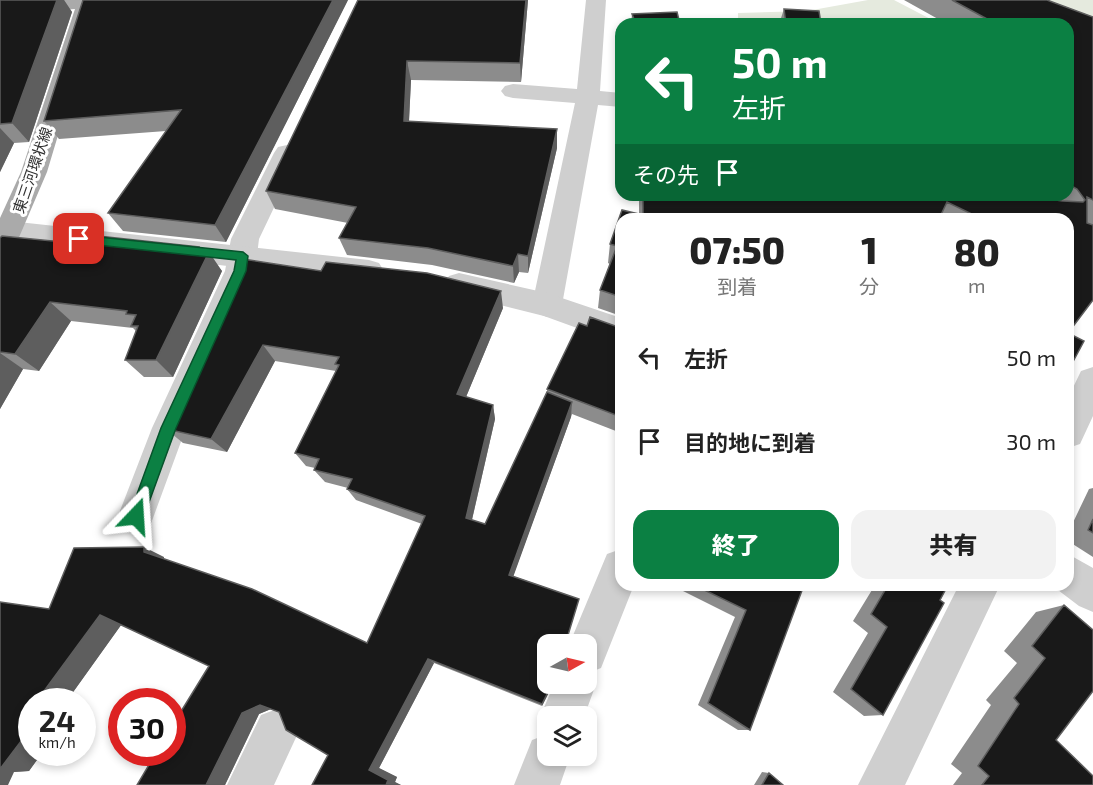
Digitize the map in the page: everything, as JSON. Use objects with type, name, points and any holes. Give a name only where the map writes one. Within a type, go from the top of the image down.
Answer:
[{"type":"main road","name":"東三河環状線","points":[[0,9],[88,1],[34,172],[5,240]]},
{"type":"street","points":[[547,305],[588,97],[596,0]]},
{"type":"street","points":[[513,91],[615,99]]},
{"type":"street","points":[[136,516],[168,428],[240,271],[245,239],[296,135]]},
{"type":"street","points":[[5,240],[243,256],[396,274]]},
{"type":"street","points":[[432,278],[547,305],[615,329]]},
{"type":"street","points":[[1074,421],[1093,381]]},
{"type":"street","points":[[1074,578],[1093,592]]},
{"type":"street","points":[[594,634],[615,583]]},
{"type":"street","points":[[881,785],[977,591]]},
{"type":"street","points":[[250,785],[278,731]]},
{"type":"street","points":[[537,785],[544,766]]},
{"type":"shaded area","points":[[868,0],[894,0],[928,18],[738,18],[738,13],[807,11]]},
{"type":"shaded area","points":[[1014,0],[1093,0],[1093,31],[1074,24],[1074,18],[1060,18]]},
{"type":"building","points":[[0,0],[57,0],[12,123],[0,124]]},
{"type":"building","points":[[83,0],[333,0],[215,225],[108,213],[181,110],[44,121]]},
{"type":"building","points":[[358,0],[526,0],[520,63],[407,61],[404,121],[557,129],[528,256],[518,254],[513,266],[428,248],[339,238],[356,207],[266,191]]},
{"type":"building","points":[[952,0],[1047,0],[1093,17],[1093,200],[1087,197],[1087,223],[1093,225],[1093,300],[1074,325],[1074,213],[970,213],[947,202],[942,213],[643,213],[643,201],[1083,202],[1085,200],[1074,187],[1074,18],[985,18]]},
{"type":"building","points":[[784,9],[819,11],[820,18],[785,18]]},
{"type":"building","points":[[677,12],[678,18],[634,18],[632,14]]},
{"type":"building","points":[[615,230],[615,245],[610,244]]},
{"type":"building","points":[[89,235],[199,247],[198,250],[209,252],[156,360],[125,360],[138,326],[131,326],[136,315],[126,314],[127,311],[50,302],[15,354],[0,352],[0,238],[2,236],[83,244]]},
{"type":"building","points":[[615,251],[615,295],[600,290]]},
{"type":"building","points":[[243,259],[321,271],[326,262],[427,273],[501,291],[457,394],[493,405],[466,518],[485,524],[547,392],[572,402],[509,575],[579,599],[568,634],[537,634],[537,694],[547,694],[542,704],[428,659],[369,770],[388,780],[386,785],[312,785],[328,755],[286,730],[279,712],[260,705],[242,713],[206,785],[137,785],[148,766],[186,766],[186,703],[209,666],[100,615],[46,688],[18,688],[18,745],[0,769],[0,602],[49,609],[74,548],[144,547],[144,552],[252,589],[367,643],[425,516],[347,489],[352,479],[314,470],[319,459],[295,453],[339,365],[335,364],[339,357],[263,345],[211,439],[166,429],[182,392],[201,361],[196,361]]},
{"type":"building","points":[[590,317],[615,326],[615,415],[547,389],[579,323],[587,326]]},
{"type":"building","points":[[1074,336],[1084,341],[1074,360]]},
{"type":"building","points":[[1093,519],[1093,533],[1088,530]]},
{"type":"building","points":[[706,591],[802,591],[750,730],[708,703],[746,610]]},
{"type":"building","points":[[884,591],[945,591],[940,600],[944,603],[883,715],[851,689],[887,627],[871,614]]},
{"type":"building","points":[[1064,605],[1093,630],[1093,691],[1056,740],[1093,776],[1093,785],[982,785],[989,776],[978,766],[1019,704],[1014,698],[1045,658],[1032,646]]},
{"type":"building","points":[[769,773],[783,785],[762,785]]},
{"type":"route","points":[[79,239],[243,256],[240,271],[168,428],[136,516]]}]
